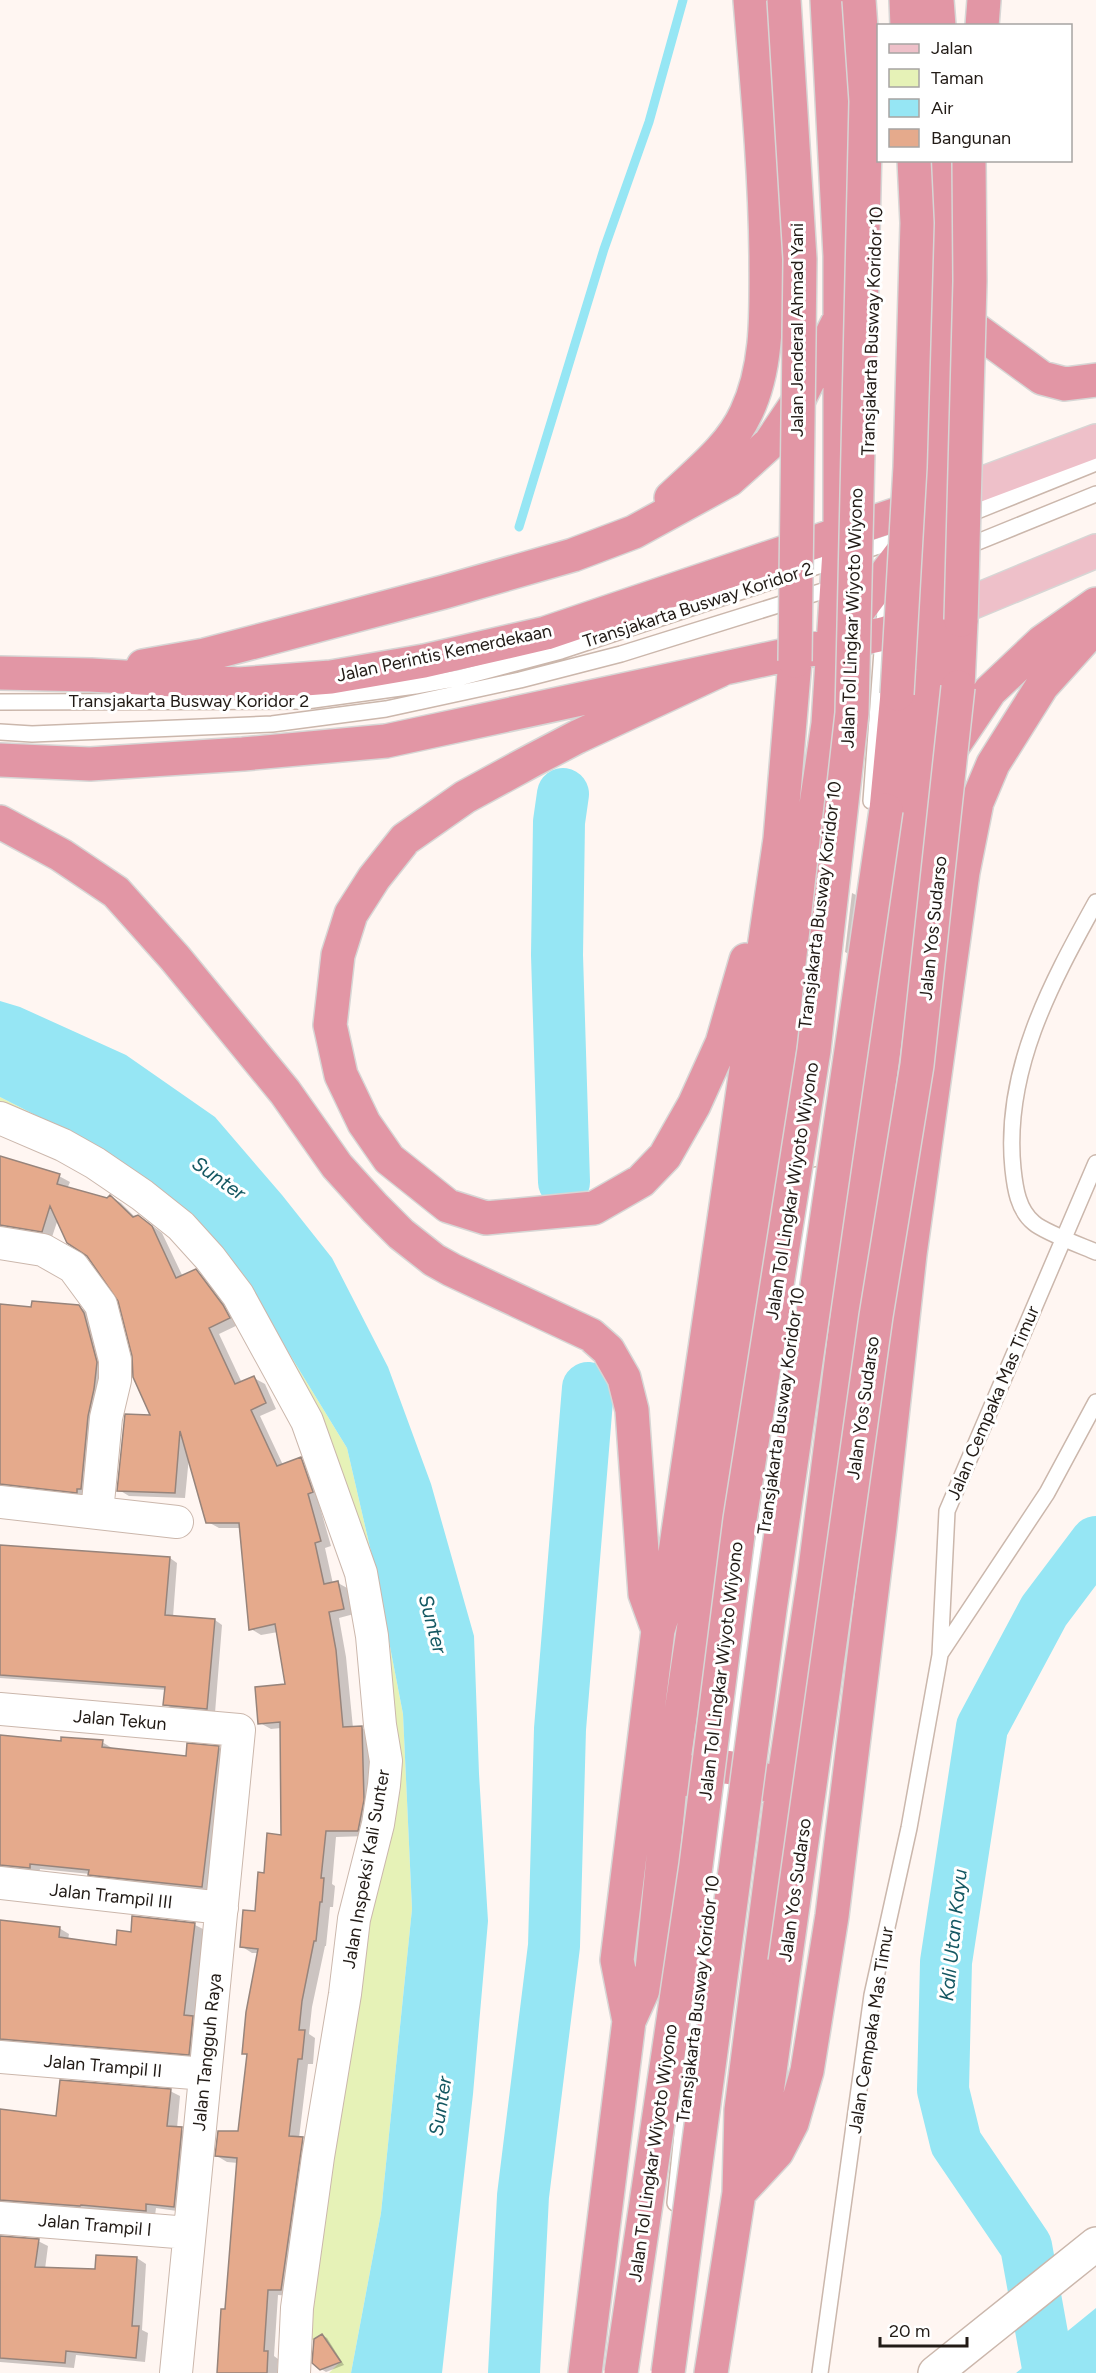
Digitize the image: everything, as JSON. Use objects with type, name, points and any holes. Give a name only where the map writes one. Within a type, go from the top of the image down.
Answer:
[{"type":"highway","points":[[634,532],[723,448],[745,416],[756,391],[766,311],[765,189],[750,0]]},
{"type":"highway","name":"Jalan Jenderal Ahmad Yani","points":[[780,839],[795,661],[800,259],[784,0]]},
{"type":"highway","points":[[827,0],[840,256],[839,319],[885,545],[948,619]]},
{"type":"highway","name":"Jalan Tol Lingkar Wiyoto Wiyono","points":[[621,2373],[696,1865],[740,1519],[814,1050],[852,713],[866,101],[859,0]]},
{"type":"highway","points":[[906,0],[907,24]]},
{"type":"highway","points":[[937,0],[939,24]]},
{"type":"highway","name":"Jalan Tol Lingkar Wiyoto Wiyono","points":[[668,2373],[762,1666],[886,810],[897,694],[910,467],[917,223],[914,162]]},
{"type":"highway","points":[[948,619],[970,281],[955,163]]},
{"type":"highway","points":[[585,2373],[629,2021],[652,1971],[670,1786],[828,724],[885,545],[945,307],[955,163]]},
{"type":"highway","points":[[945,307],[1042,378],[1065,384],[1096,380]]},
{"type":"highway","points":[[91,675],[205,655],[444,592],[573,555],[634,532],[729,480],[770,443],[797,403],[839,319]]},
{"type":"highway","points":[[885,545],[948,619]]},
{"type":"highway","points":[[856,634],[885,545]]},
{"type":"highway","name":"Jalan Perintis Kemerdekaan","points":[[0,673],[91,675],[239,684],[331,676],[424,661],[510,652],[554,642],[885,545]]},
{"type":"highway","points":[[919,799],[990,691],[1042,642],[1096,604]]},
{"type":"highway","points":[[0,760],[90,764],[243,754],[374,742],[453,728],[725,668],[856,634],[948,619]]},
{"type":"highway","name":"Jalan Yos Sudarso","points":[[740,2193],[741,2110],[781,1797],[816,1565],[850,1292],[919,799],[948,619]]},
{"type":"highway","name":"Jalan Yos Sudarso","points":[[711,2373],[740,2193],[764,2114],[876,1316],[917,1065],[958,687],[948,619]]},
{"type":"highway","points":[[740,2193],[777,2152],[792,2123],[807,2071],[832,1916],[880,1526],[910,1254],[963,872],[978,802],[993,764],[1029,706],[1065,658],[1096,626]]},
{"type":"highway","points":[[725,668],[577,737],[465,796],[405,839],[374,878],[351,914],[338,955],[330,1025],[341,1076],[364,1123],[390,1159],[448,1206],[486,1218],[594,1208],[640,1180],[665,1156],[694,1105],[722,1043],[780,839]]},
{"type":"highway","points":[[0,822],[61,855],[116,892],[175,958],[285,1092],[337,1166],[401,1234],[434,1260],[483,1286],[516,1298],[591,1335],[608,1350],[624,1378],[632,1410],[645,1594],[658,1630]]},
{"type":"highway","points":[[629,2021],[617,1960],[658,1630],[671,1580],[780,839]]},
{"type":"highway","points":[[670,1786],[716,1768],[751,1773],[768,1783],[781,1797]]},
{"type":"main road","points":[[885,545],[1096,441]]},
{"type":"main road","points":[[948,619],[1096,551]]},
{"type":"main road","points":[[935,2373],[1084,2253]]},
{"type":"street","name":"Jalan Inspeksi Kali Sunter","points":[[0,1118],[95,1163],[181,1226],[210,1258],[238,1295],[308,1421],[361,1573],[372,1636],[380,1725],[386,1761],[384,1785],[378,1824],[354,1919],[345,1994],[318,2157],[297,2308],[294,2373]]},
{"type":"street","points":[[0,1243],[43,1250],[73,1267],[101,1305],[115,1360],[116,1380],[106,1418],[97,1513]]},
{"type":"street","points":[[0,1502],[177,1522]]},
{"type":"street","name":"Jalan Tekun","points":[[0,1709],[239,1730]]},
{"type":"street","name":"Jalan Tangguh Raya","points":[[176,2373],[239,1730]]},
{"type":"street","name":"Jalan Trampil III","points":[[0,1883],[222,1908]]},
{"type":"street","name":"Jalan Trampil II","points":[[0,2058],[205,2074]]},
{"type":"street","name":"Jalan Trampil I","points":[[0,2218],[189,2233]]},
{"type":"lane","name":"Transjakarta Busway Koridor 10","points":[[868,0],[877,179],[872,356],[885,545]]},
{"type":"lane","points":[[898,0],[900,24]]},
{"type":"lane","name":"Transjakarta Busway Koridor 10","points":[[885,545],[905,364],[912,195],[909,162]]},
{"type":"lane","name":"Transjakarta Busway Koridor 2","points":[[0,732],[32,734],[272,724],[386,709],[520,680],[621,654],[885,545],[1096,463]]},
{"type":"lane","name":"Transjakarta Busway Koridor 2","points":[[885,545],[1096,494]]},
{"type":"lane","name":"Transjakarta Busway Koridor 10","points":[[856,634],[870,811]]},
{"type":"lane","name":"Transjakarta Busway Koridor 10","points":[[654,2373],[673,2220],[701,1946],[716,1768],[826,886],[843,696],[856,634]]},
{"type":"lane","name":"Transjakarta Busway Koridor 2","points":[[0,702],[306,702],[448,680],[510,652]]},
{"type":"lane","points":[[1096,902],[1046,997],[1022,1061],[1011,1123],[1014,1179],[1020,1205],[1034,1224],[1096,1252]]},
{"type":"lane","name":"Transjakarta Busway Koridor 10","points":[[609,2373],[716,1768],[757,1574],[819,1158]]},
{"type":"lane","name":"Jalan Cempaka Mas Timur","points":[[820,2373],[873,1995],[909,1828],[940,1654],[947,1511],[1096,1163]]},
{"type":"lane","name":"Jalan Cempaka Mas Timur","points":[[940,1654],[1047,1493],[1096,1402]]},
{"type":"green space","points":[[0,1097],[102,1149],[200,1224],[276,1332],[347,1448],[375,1569],[403,1714],[412,1909],[381,2213],[351,2373],[329,2373],[340,2362],[322,2334],[295,2351],[378,1824],[351,1543],[210,1258],[0,1118]]},
{"type":"water","name":"Sunter","points":[[0,1001],[20,1007],[126,1055],[215,1117],[332,1258],[388,1367],[431,1484],[474,1636],[488,1921],[473,2094],[442,2373],[351,2373],[381,2213],[412,1909],[403,1714],[375,1569],[347,1448],[276,1332],[200,1224],[102,1149],[0,1097]]},
{"type":"water","points":[[1096,2308],[1096,2373],[1016,2373]]},
{"type":"building","points":[[0,1156],[60,1174],[57,1184],[107,1198],[110,1195],[133,1217],[138,1215],[152,1226],[176,1278],[196,1269],[230,1318],[209,1328],[235,1384],[254,1376],[266,1403],[251,1410],[277,1466],[301,1457],[313,1492],[308,1494],[321,1541],[315,1543],[324,1584],[338,1581],[344,1609],[329,1612],[336,1650],[343,1727],[362,1726],[364,1800],[358,1831],[326,1831],[321,1878],[324,1878],[322,1902],[320,1902],[316,1941],[314,1941],[302,2001],[299,2030],[305,2030],[302,2059],[298,2059],[289,2136],[303,2137],[281,2290],[268,2290],[264,2351],[268,2351],[267,2373],[217,2373],[221,2309],[225,2309],[237,2158],[215,2156],[218,2131],[238,2131],[247,2054],[242,2054],[246,2012],[258,1949],[240,1947],[243,1910],[255,1911],[258,1872],[264,1873],[267,1833],[281,1835],[280,1722],[258,1724],[255,1687],[285,1684],[275,1624],[249,1630],[239,1523],[206,1523],[180,1431],[175,1493],[117,1491],[125,1414],[150,1415],[133,1377],[132,1356],[118,1301],[87,1256],[67,1243],[50,1206],[42,1232],[0,1225]]},
{"type":"building","points":[[32,1301],[79,1305],[84,1313],[97,1362],[88,1416],[81,1489],[77,1489],[77,1493],[0,1484],[0,1304],[31,1307]]},
{"type":"building","points":[[0,1545],[170,1557],[165,1615],[215,1619],[207,1709],[163,1705],[165,1687],[0,1675]]},
{"type":"building","points":[[0,1735],[61,1741],[61,1737],[103,1740],[102,1747],[186,1756],[187,1743],[219,1746],[202,1887],[88,1875],[89,1870],[30,1864],[30,1868],[0,1865]]},
{"type":"building","points":[[132,1916],[195,1923],[184,2015],[193,2016],[189,2055],[0,2039],[0,1920],[60,1927],[59,1937],[116,1945],[117,1930],[131,1932]]},
{"type":"building","points":[[60,2080],[171,2089],[167,2126],[182,2127],[174,2207],[146,2204],[146,2211],[0,2200],[0,2109],[56,2116]]},
{"type":"building","points":[[0,2236],[39,2239],[35,2267],[95,2269],[96,2255],[137,2257],[132,2326],[139,2326],[136,2358],[66,2351],[65,2363],[0,2358]]},
{"type":"building","points":[[322,2334],[341,2362],[320,2370],[312,2363],[314,2339]]},
{"type":"waterway","points":[[519,527],[604,249],[649,122],[683,0]]},
{"type":"waterway","points":[[563,794],[559,822],[557,955],[564,1182]]},
{"type":"waterway","points":[[514,2373],[523,2196],[554,1946],[560,1729],[588,1388]]},
{"type":"waterway","name":"Kali Utan Kayu","points":[[1049,2373],[1026,2246],[956,2143],[943,2090],[946,1962],[982,1727],[1044,1611],[1096,1542]]}]
